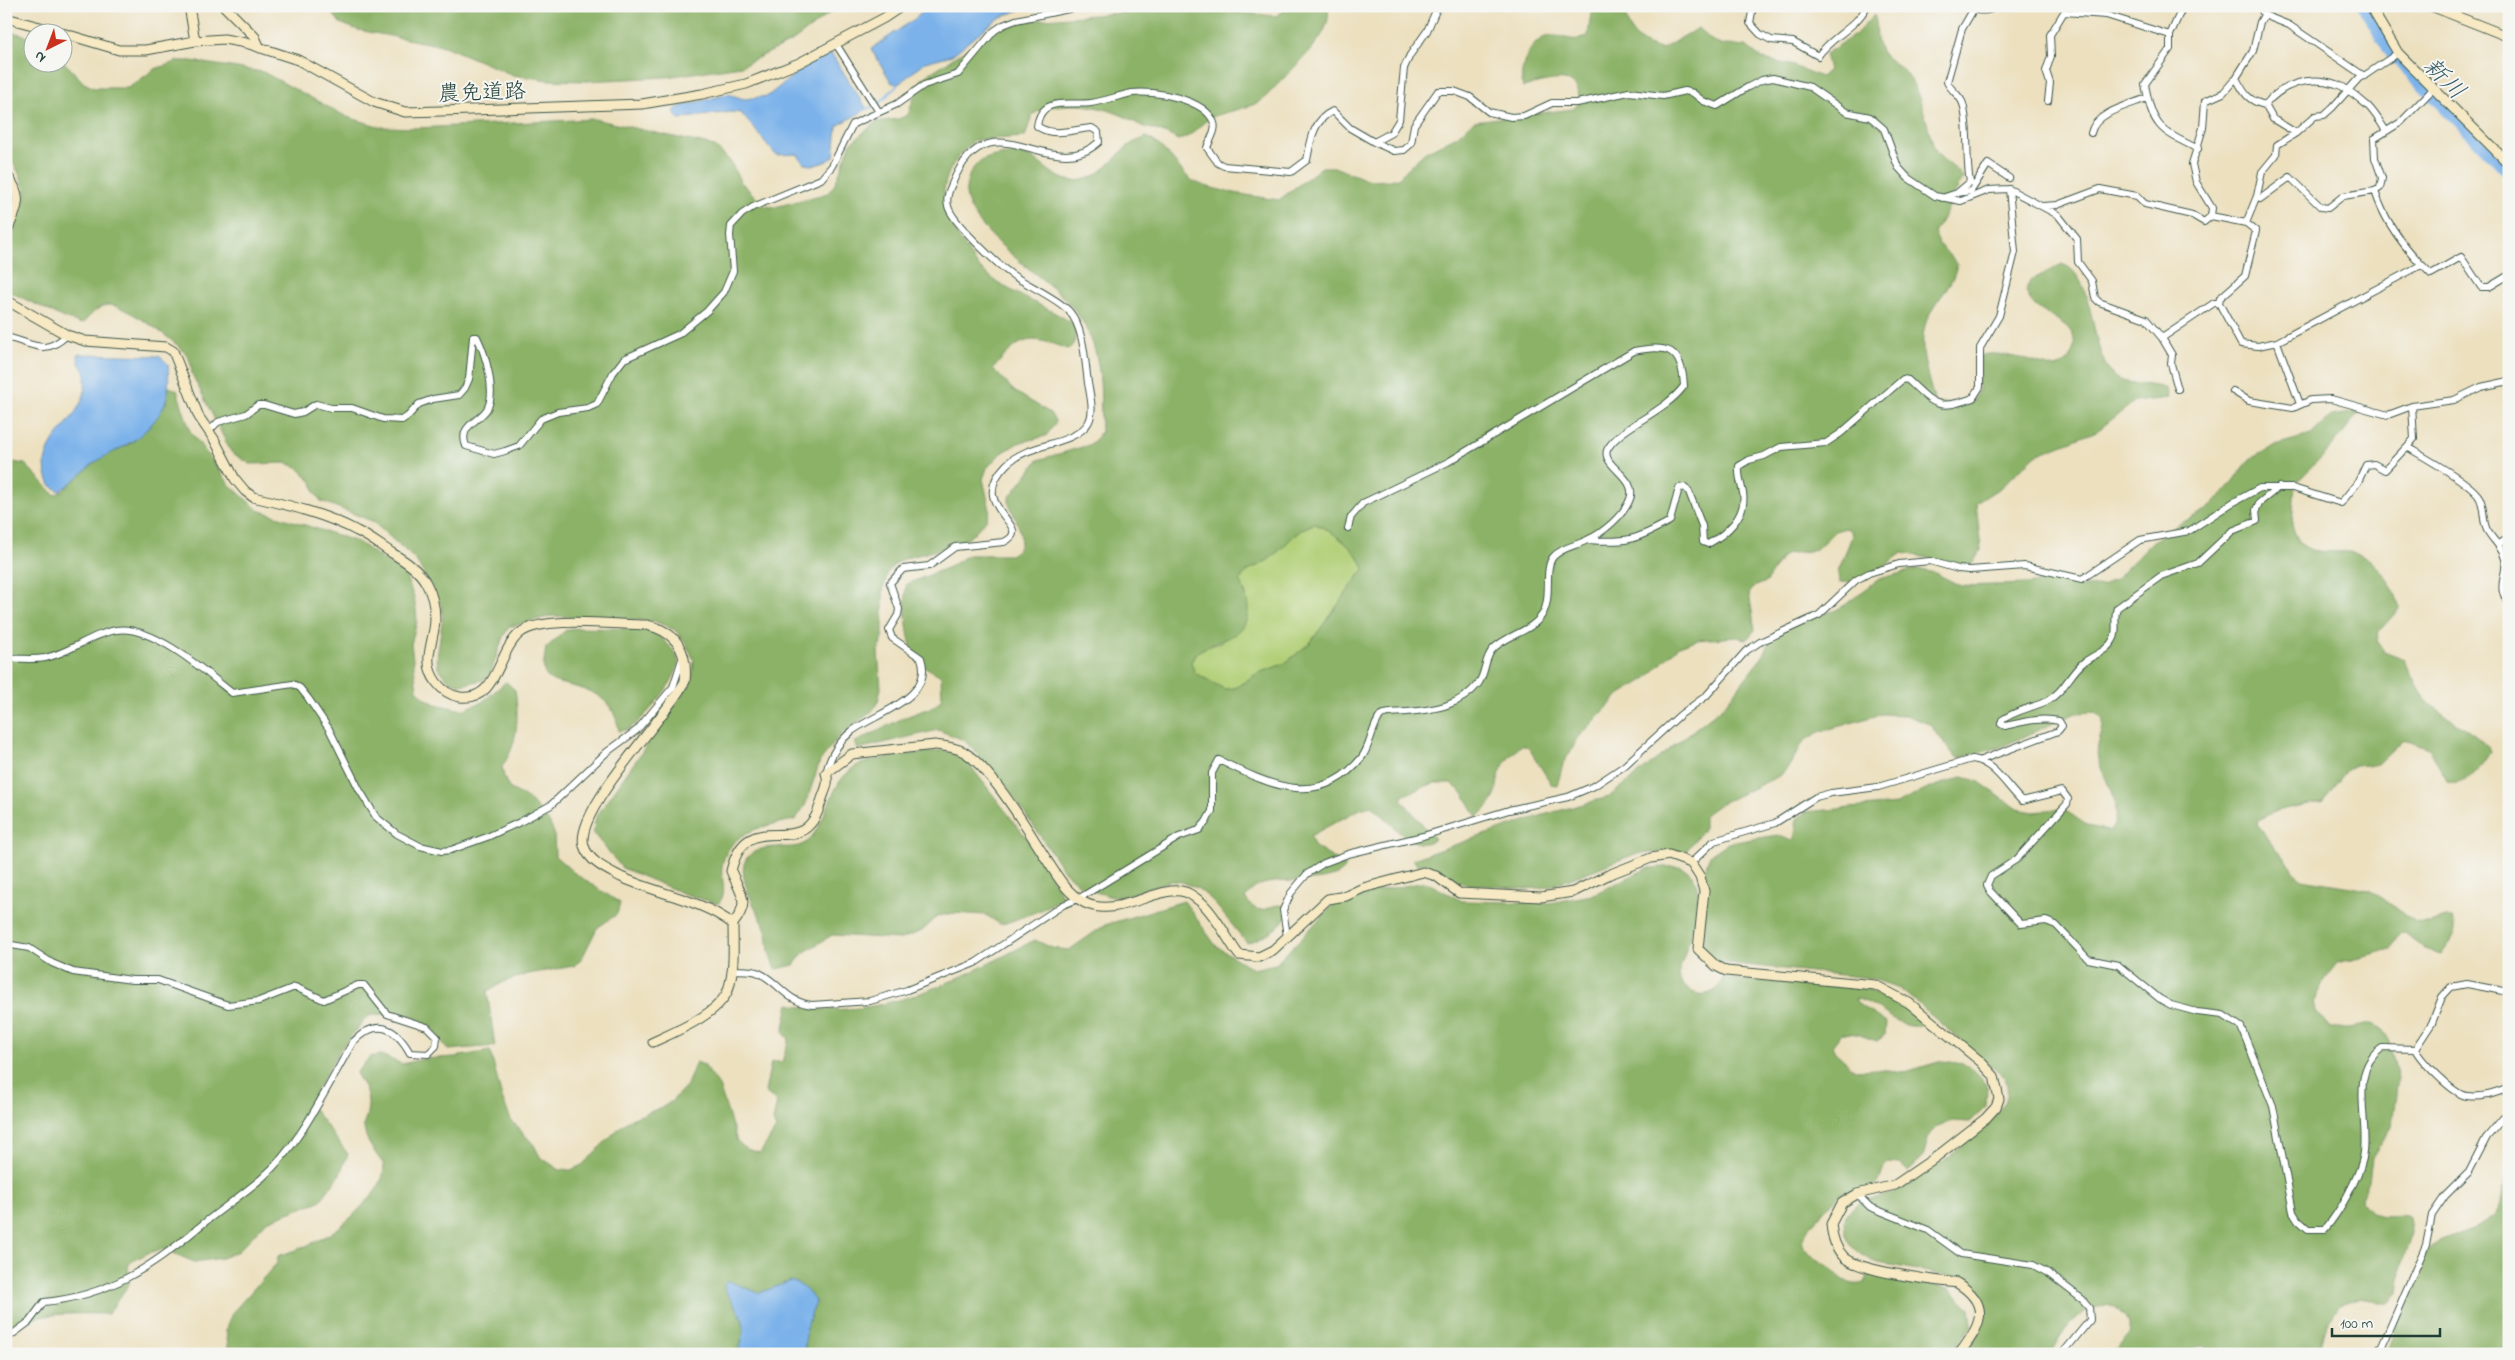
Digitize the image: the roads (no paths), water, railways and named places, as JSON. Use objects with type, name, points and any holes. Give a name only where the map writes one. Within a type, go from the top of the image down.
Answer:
[{"type":"street","points":[[189,6],[195,41]]},
{"type":"street","points":[[224,6],[255,37],[260,48]]},
{"type":"street","name":"農免道路","points":[[72,36],[119,50],[146,50],[195,41],[224,39],[298,60],[374,102],[405,112],[642,104],[702,94],[746,84],[799,63],[902,6]]},
{"type":"street","points":[[208,428],[212,428],[218,422],[246,414],[258,405],[264,404],[294,414],[303,412],[316,404],[332,408],[344,407],[383,419],[402,420],[419,404],[433,399],[459,395],[465,388],[469,378],[471,344],[473,338],[477,337],[490,372],[490,388],[487,409],[465,432],[463,439],[466,446],[494,454],[519,446],[542,419],[558,412],[588,408],[597,404],[613,373],[624,359],[691,326],[724,292],[730,278],[733,261],[730,235],[731,226],[742,214],[753,207],[821,179],[832,166],[853,124],[897,104],[924,85],[958,74],[994,31],[1003,25],[1016,20],[1083,6]]},
{"type":"street","points":[[1374,142],[1396,128],[1399,120],[1404,68],[1410,55],[1427,31],[1438,6]]},
{"type":"street","points":[[1753,6],[1750,23],[1760,34],[1771,40],[1793,42],[1818,56],[1826,45],[1861,18],[1867,6]]},
{"type":"street","points":[[1911,6],[1933,6]]},
{"type":"street","points":[[1965,6],[1972,10],[1986,8],[1992,10],[1996,6]]},
{"type":"street","points":[[2183,6],[2170,36],[2170,49],[2145,84],[2147,98],[2157,125],[2167,134],[2198,148]]},
{"type":"street","points":[[2260,6],[2264,15],[2289,24],[2364,76]]},
{"type":"street","points":[[2370,6],[2397,54],[2509,164]]},
{"type":"street","points":[[2432,6],[2448,9],[2509,37]]},
{"type":"street","points":[[1957,193],[1970,182],[1966,163],[1968,143],[1963,102],[1950,90],[1947,82],[1962,29],[1972,10]]},
{"type":"street","points":[[2048,101],[2050,83],[2046,71],[2051,56],[2050,35],[2064,12],[2106,15],[2170,36]]},
{"type":"street","points":[[2043,206],[2057,205],[2100,189],[2137,196],[2145,204],[2192,215],[2204,222],[2211,216],[2212,208],[2196,182],[2192,164],[2198,148],[2205,101],[2223,93],[2236,78],[2254,51],[2260,22],[2264,15]]},
{"type":"street","name":"農免道路","points":[[6,18],[22,22]]},
{"type":"street","points":[[836,44],[879,112]]},
{"type":"street","points":[[2246,223],[2258,196],[2262,172],[2276,155],[2277,145],[2296,133],[2315,116],[2324,115],[2360,77],[2397,54]]},
{"type":"street","points":[[2236,78],[2246,95],[2254,102],[2265,105],[2273,119],[2296,133]]},
{"type":"street","points":[[653,1042],[676,1032],[714,1008],[728,990],[733,924],[742,912],[744,898],[731,871],[740,848],[761,834],[792,836],[807,829],[817,818],[829,781],[826,773],[830,755],[851,732],[906,699],[920,684],[924,675],[921,658],[892,638],[889,630],[899,609],[890,583],[895,575],[902,569],[929,566],[955,547],[1004,542],[1010,539],[1014,534],[1014,528],[997,509],[991,492],[992,482],[997,473],[1011,459],[1027,451],[1077,434],[1092,418],[1085,359],[1080,336],[1069,311],[1010,274],[961,228],[951,214],[948,197],[952,184],[966,158],[977,148],[1005,141],[1045,153],[1081,154],[1090,151],[1100,142],[1098,132],[1092,128],[1053,132],[1043,130],[1037,126],[1039,116],[1046,108],[1056,105],[1090,103],[1133,93],[1175,97],[1198,104],[1209,115],[1215,127],[1208,142],[1209,154],[1218,163],[1224,166],[1291,172],[1307,160],[1317,124],[1325,115],[1333,111],[1350,128],[1374,142],[1394,151],[1404,150],[1411,144],[1414,125],[1438,91],[1454,91],[1470,97],[1489,112],[1511,117],[1524,116],[1552,103],[1577,103],[1629,92],[1663,96],[1685,91],[1693,92],[1703,101],[1717,106],[1762,80],[1784,79],[1819,91],[1854,115],[1870,117],[1878,121],[1884,129],[1898,167],[1908,178],[1942,198],[1962,201],[1989,190],[2009,189],[2058,215],[2077,239],[2078,262],[2092,281],[2094,298],[2099,302],[2146,319],[2162,338],[2172,355],[2171,364],[2178,389]]},
{"type":"street","points":[[2265,105],[2276,92],[2287,86],[2310,81],[2336,84],[2369,107],[2386,131]]},
{"type":"street","points":[[2258,196],[2260,199],[2290,177],[2321,207],[2328,208],[2343,196],[2375,192],[2380,188],[2382,178],[2375,158],[2374,139],[2402,122],[2433,89]]},
{"type":"street","points":[[2091,133],[2092,127],[2100,117],[2147,98]]},
{"type":"street","points":[[1942,198],[1971,191],[1988,164],[2009,178]]},
{"type":"street","points":[[6,174],[16,185],[18,194],[17,207],[6,234]]},
{"type":"street","points":[[1588,540],[1630,541],[1670,521],[1679,488],[1685,487],[1689,492],[1702,526],[1703,542],[1708,544],[1733,526],[1740,515],[1744,502],[1738,474],[1739,466],[1749,460],[1764,456],[1781,447],[1826,443],[1841,434],[1903,379],[1908,380],[1936,405],[1947,405],[1973,398],[1980,387],[1980,348],[1999,316],[2015,252],[2009,189]]},
{"type":"street","points":[[2375,192],[2381,213],[2421,265],[2431,274],[2461,257],[2482,287],[2489,287],[2509,275]]},
{"type":"street","points":[[2211,216],[2246,223],[2256,231],[2245,276],[2220,298],[2219,303],[2241,344],[2258,346],[2277,342],[2421,265]]},
{"type":"street","points":[[6,300],[67,334],[94,344],[166,346],[173,351],[194,407],[208,428],[235,478],[245,491],[253,497],[315,514],[357,530],[418,572],[432,597],[436,620],[428,659],[432,676],[444,691],[453,696],[473,696],[484,692],[491,684],[512,642],[526,629],[545,622],[646,625],[659,628],[677,641],[684,655],[687,668],[681,690],[599,798],[586,824],[583,835],[584,846],[590,856],[603,868],[624,878],[712,910],[733,924]]},
{"type":"street","points":[[2162,338],[2214,303],[2219,303]]},
{"type":"street","points":[[6,337],[50,348],[67,334]]},
{"type":"street","points":[[2277,342],[2300,404]]},
{"type":"street","points":[[731,970],[759,973],[790,998],[802,1004],[812,1005],[882,999],[976,962],[1063,905],[1078,899],[1179,837],[1199,830],[1212,811],[1212,773],[1219,760],[1254,778],[1277,786],[1295,789],[1321,787],[1342,778],[1362,757],[1374,723],[1380,715],[1437,708],[1468,695],[1480,682],[1491,650],[1535,623],[1541,616],[1547,606],[1549,564],[1554,556],[1563,549],[1588,540],[1613,521],[1626,508],[1632,497],[1630,486],[1624,476],[1608,461],[1606,455],[1608,449],[1622,435],[1667,405],[1684,386],[1681,365],[1667,348],[1656,346],[1634,351],[1448,462],[1363,503],[1351,517],[1348,528]]},
{"type":"street","points":[[2233,391],[2249,401],[2293,408],[2311,400],[2331,399],[2388,416],[2412,406],[2454,400],[2481,387],[2509,381]]},
{"type":"street","points":[[1288,936],[1283,910],[1291,893],[1307,874],[1324,863],[1366,849],[1423,836],[1509,810],[1568,797],[1594,786],[1624,766],[1680,715],[1706,696],[1746,651],[1760,642],[1819,615],[1856,580],[1869,572],[1898,564],[1930,561],[1964,570],[2025,566],[2074,579],[2082,579],[2140,540],[2189,531],[2260,488],[2293,488],[2341,503],[2358,482],[2366,465],[2374,464],[2385,470],[2414,439],[2412,406]]},
{"type":"street","points":[[2407,447],[2443,468],[2474,490],[2480,498],[2486,529],[2499,544],[2505,559],[2501,587],[2509,603]]},
{"type":"street","points":[[1691,863],[1714,842],[1775,822],[1816,797],[1831,792],[1878,787],[1972,759],[1981,760],[2058,730],[2062,726],[2059,722],[2050,719],[2028,720],[2005,726],[2001,724],[2002,720],[2010,714],[2047,701],[2058,694],[2083,663],[2111,643],[2115,636],[2114,616],[2117,608],[2161,576],[2198,562],[2232,531],[2257,521],[2256,510],[2259,503],[2279,487]]},
{"type":"street","points":[[2499,544],[2509,538]]},
{"type":"street","points":[[6,658],[45,658],[99,634],[118,629],[134,630],[153,637],[205,670],[232,693],[293,684],[300,688],[308,698],[329,729],[359,789],[376,817],[397,834],[420,846],[442,851],[451,850],[487,837],[551,805],[607,752],[637,730],[673,687],[678,676],[680,658],[684,655]]},
{"type":"street","points":[[826,773],[852,754],[935,744],[947,746],[964,753],[1012,806],[1059,878],[1078,899],[1087,904],[1104,907],[1122,905],[1175,891],[1186,892],[1202,903],[1239,955],[1259,957],[1273,950],[1328,899],[1423,872],[1436,876],[1458,893],[1541,897],[1573,892],[1608,875],[1651,858],[1668,854],[1691,863],[1700,877],[1704,890],[1698,949],[1716,966],[1726,971],[1875,985],[1909,1004],[1980,1061],[1994,1076],[1999,1099],[1996,1107],[1986,1118],[1936,1157],[1894,1185],[1857,1194],[1842,1203],[1831,1224],[1836,1246],[1844,1258],[1856,1264],[1871,1269],[1958,1283],[1969,1290],[1980,1308],[1980,1322],[1959,1354]]},
{"type":"street","points":[[1981,760],[1992,768],[2022,801],[2028,801],[2053,791],[2062,791],[2068,799],[2067,804],[2017,859],[1992,876],[1987,885],[1990,891],[2021,924],[2046,921],[2056,925],[2088,959],[2118,965],[2165,1002],[2197,1012],[2223,1015],[2240,1027],[2277,1122],[2294,1212],[2298,1220],[2308,1229],[2325,1229],[2335,1218],[2360,1167],[2365,1144],[2362,1112],[2364,1079],[2369,1060],[2382,1048],[2415,1048]]},
{"type":"street","points":[[6,944],[29,948],[52,963],[79,974],[132,980],[158,980],[228,1005],[259,1001],[295,987],[324,1000],[358,985],[364,985],[387,1014],[427,1027],[437,1037],[436,1046],[428,1054],[417,1055],[410,1053],[403,1040],[394,1030],[382,1028],[362,1032],[353,1042],[304,1125],[275,1167],[179,1245],[129,1279],[81,1296],[44,1302],[29,1322],[6,1339]]},
{"type":"street","points":[[2415,1048],[2432,1023],[2442,997],[2451,987],[2467,984],[2509,992]]},
{"type":"street","points":[[2415,1048],[2419,1057],[2436,1074],[2464,1096],[2486,1097],[2509,1088]]},
{"type":"street","points":[[2375,1354],[2382,1346],[2426,1245],[2432,1215],[2445,1196],[2468,1172],[2487,1137],[2509,1112]]},
{"type":"street","points":[[1857,1194],[1870,1207],[1928,1230],[1961,1254],[1971,1258],[2012,1260],[2032,1265],[2048,1273],[2083,1300],[2090,1308],[2090,1320],[2062,1354]]},
{"type":"water","points":[[929,6],[1029,6],[997,19],[952,55],[925,62],[900,83],[892,83],[871,49],[916,18]]},
{"type":"water","points":[[831,53],[867,109],[837,126],[834,157],[825,162],[809,165],[801,160],[798,154],[776,155],[741,113],[730,112],[679,119],[675,115],[675,110],[679,107],[728,94],[744,99],[768,96],[805,66]]},
{"type":"water","points":[[78,354],[160,356],[168,364],[168,392],[159,415],[146,430],[133,441],[94,463],[59,491],[50,485],[46,471],[46,459],[50,448],[79,407],[84,395],[85,372],[79,363]]},
{"type":"water","points":[[728,1281],[759,1293],[791,1281],[805,1289],[816,1303],[807,1328],[805,1354],[737,1354],[744,1327],[740,1314],[725,1290],[724,1285]]},
{"type":"waterway","name":"新川","points":[[2363,6],[2391,53],[2509,172]]},
{"type":"waterway","points":[[879,104],[897,85],[897,81]]},
{"type":"waterway","points":[[863,110],[872,107]]}]
